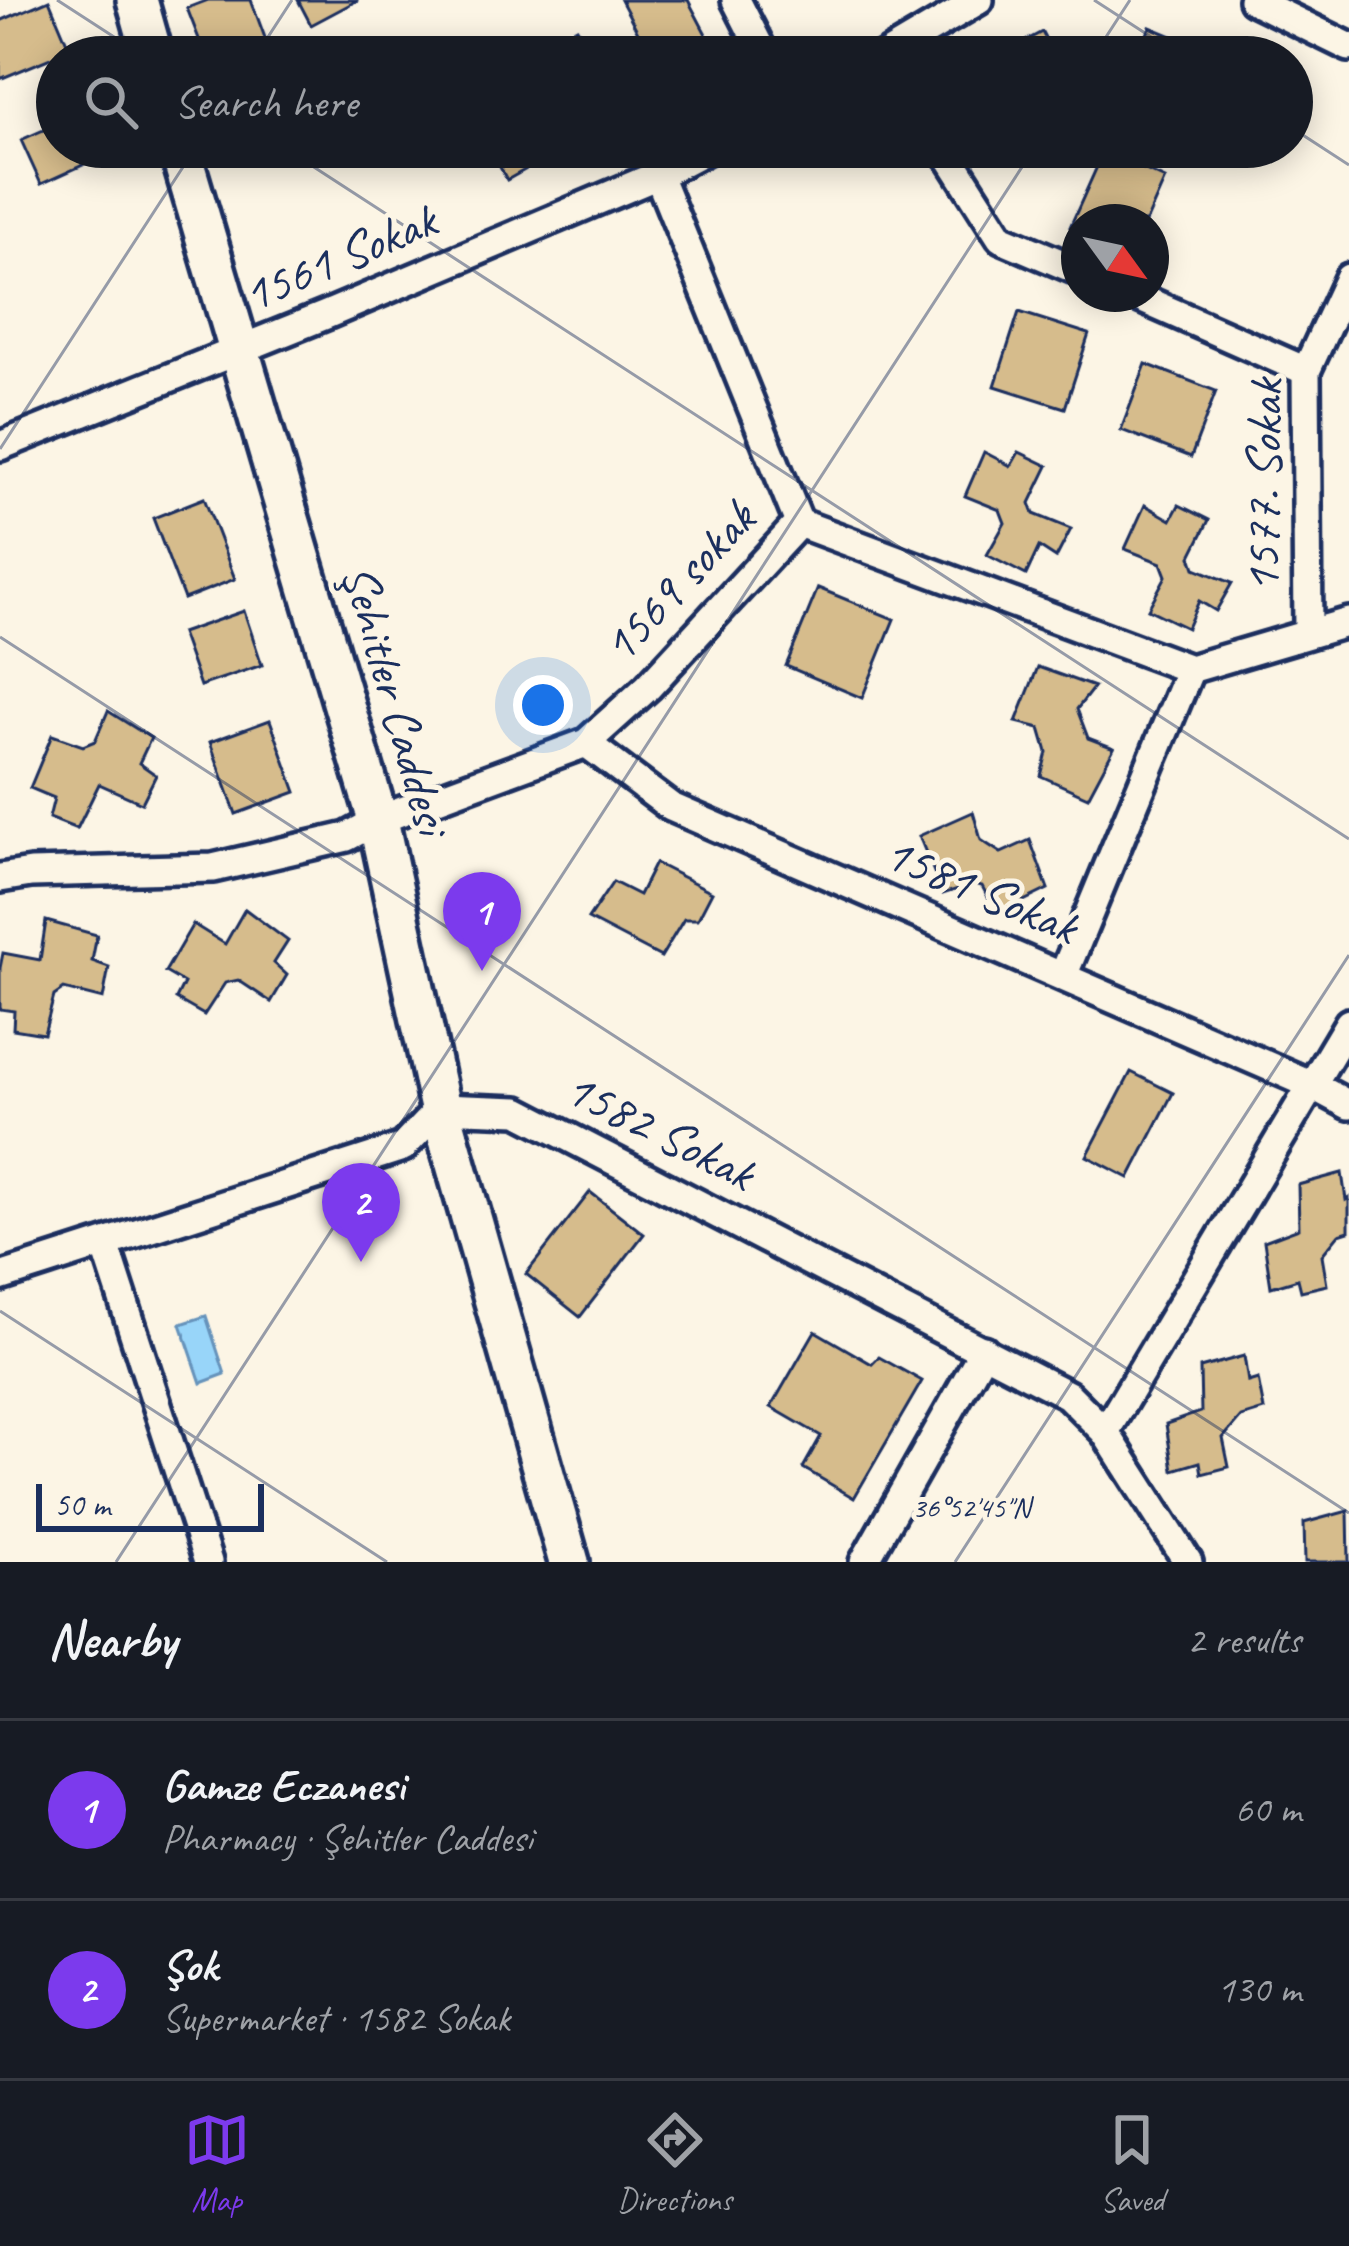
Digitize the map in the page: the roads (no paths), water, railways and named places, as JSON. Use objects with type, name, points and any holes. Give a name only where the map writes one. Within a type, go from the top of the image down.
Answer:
[{"type":"street","points":[[137,0],[147,36]]},
{"type":"street","points":[[736,0],[754,36]]},
{"type":"street","points":[[920,36],[979,0]]},
{"type":"street","points":[[1253,0],[1349,47]]},
{"type":"street","name":"Şehitler Caddesi","points":[[185,168],[378,820],[440,1108],[569,1562]]},
{"type":"street","name":"1561 Sokak","points":[[0,446],[671,168]]},
{"type":"street","points":[[956,168],[1001,238],[1061,263]]},
{"type":"street","name":"1569 sokak","points":[[0,878],[213,868],[347,837],[378,820],[586,743],[648,687],[799,523],[658,175]]},
{"type":"street","name":"1577. Sokak","points":[[1308,632],[1306,371],[1349,278]]},
{"type":"street","points":[[1169,311],[1306,371]]},
{"type":"street","points":[[799,523],[1190,669],[1349,622]]},
{"type":"street","points":[[1063,976],[1190,669]]},
{"type":"street","name":"1581 Sokak","points":[[586,743],[671,807],[1349,1105]]},
{"type":"street","points":[[1105,1432],[1349,1022]]},
{"type":"street","points":[[0,1276],[403,1147],[440,1108]]},
{"type":"street","name":"1582 Sokak","points":[[440,1108],[518,1111],[1068,1395],[1105,1432],[1188,1562]]},
{"type":"street","points":[[105,1244],[208,1562]]},
{"type":"street","points":[[864,1562],[984,1350]]},
{"type":"water","points":[[206,1316],[225,1374],[201,1383],[181,1324]]},
{"type":"place","name":"Gamze Eczanesi","points":[[482,971]]},
{"type":"place","name":"Şok","points":[[361,1262]]}]
